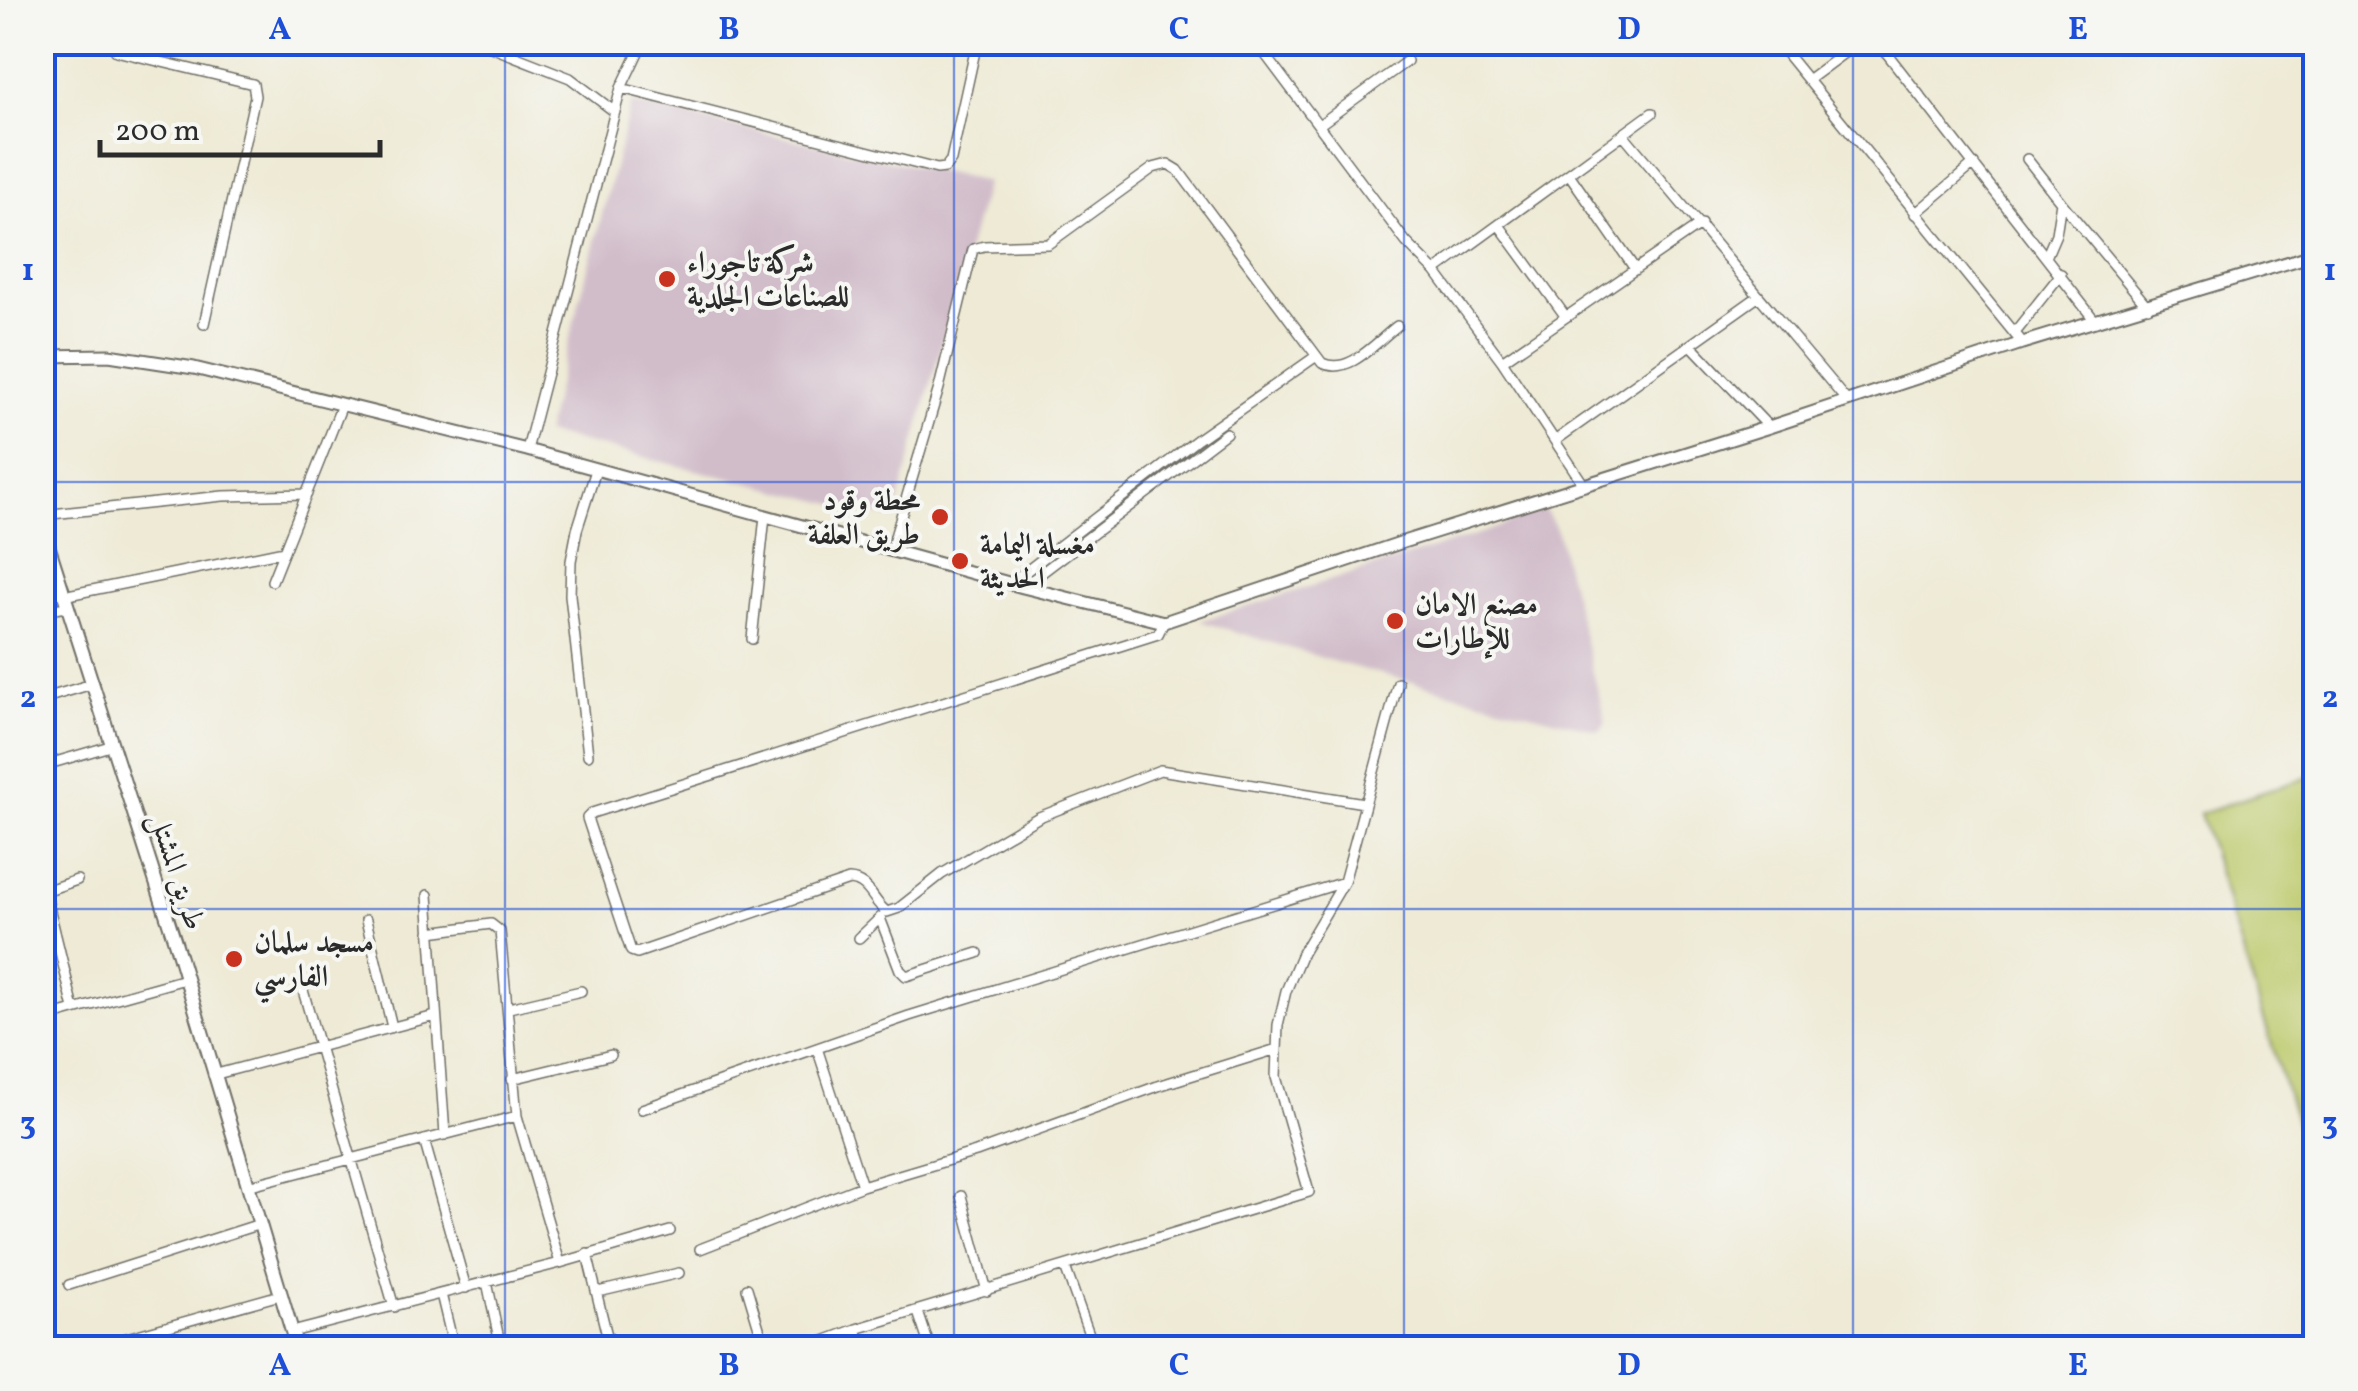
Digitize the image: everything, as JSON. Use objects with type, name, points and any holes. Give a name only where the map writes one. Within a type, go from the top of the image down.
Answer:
[{"type":"main road","name":"طريق المشتل","points":[[42,526],[46,556],[92,684],[297,1348]]},
{"type":"street","points":[[110,42],[116,50],[253,84],[255,96],[204,324]]},
{"type":"street","points":[[478,42],[570,78],[615,112]]},
{"type":"street","points":[[527,450],[621,88],[643,42]]},
{"type":"street","points":[[621,88],[945,168],[951,160],[978,42]]},
{"type":"street","points":[[1256,42],[1406,242],[1435,272],[1502,361],[1584,486]]},
{"type":"street","points":[[1778,42],[2018,338]]},
{"type":"street","points":[[1809,79],[1858,42]]},
{"type":"street","points":[[1878,42],[2096,322]]},
{"type":"street","points":[[1320,124],[1407,60]]},
{"type":"street","points":[[1435,272],[1652,113]]},
{"type":"street","points":[[1622,134],[1846,400]]},
{"type":"street","points":[[2027,160],[2148,307]]},
{"type":"street","points":[[1915,214],[1974,164]]},
{"type":"street","points":[[892,550],[940,388],[969,260],[976,247],[1048,244],[1154,168],[1173,166],[1316,357],[1328,366],[1347,366],[1397,326]]},
{"type":"street","points":[[1569,174],[1635,269]]},
{"type":"street","points":[[2047,255],[2056,234],[2060,202]]},
{"type":"street","points":[[1499,224],[1566,317]]},
{"type":"street","points":[[1502,361],[1701,224]]},
{"type":"street","points":[[42,356],[109,355],[194,368],[527,450],[1164,622],[1402,542],[1769,427],[2018,338],[2096,322],[2316,254]]},
{"type":"street","points":[[2018,338],[2061,274]]},
{"type":"street","points":[[1556,440],[1760,296]]},
{"type":"street","points":[[1691,345],[1769,427]]},
{"type":"street","points":[[1017,585],[1198,439],[1316,357]]},
{"type":"street","points":[[272,581],[342,406]]},
{"type":"street","points":[[1017,585],[1226,433]]},
{"type":"street","points":[[588,755],[570,595],[577,530],[596,470]]},
{"type":"street","points":[[42,514],[223,496],[307,494]]},
{"type":"street","points":[[752,639],[765,516]]},
{"type":"street","points":[[42,611],[65,602],[284,551]]},
{"type":"street","points":[[978,953],[906,976],[900,970],[884,915],[859,880],[849,880],[637,953],[631,951],[587,818],[600,810],[1158,634],[1164,622]]},
{"type":"street","points":[[804,1348],[1309,1192],[1276,1077],[1278,1025],[1286,991],[1302,953],[1344,882],[1398,683]]},
{"type":"street","points":[[42,698],[92,684]]},
{"type":"street","points":[[42,766],[110,746]]},
{"type":"street","points":[[860,938],[884,915],[942,874],[1039,816],[1160,770],[1364,803]]},
{"type":"street","points":[[74,1009],[44,891],[77,880]]},
{"type":"street","points":[[642,1108],[909,1016],[1344,882]]},
{"type":"street","points":[[428,894],[445,1135]]},
{"type":"street","points":[[366,920],[392,1027]]},
{"type":"street","points":[[430,932],[491,924],[500,930],[517,1116],[560,1264]]},
{"type":"street","points":[[42,1019],[185,979]]},
{"type":"street","points":[[302,987],[394,1307]]},
{"type":"street","points":[[509,1008],[581,991]]},
{"type":"street","points":[[213,1075],[435,1016]]},
{"type":"street","points":[[817,1048],[862,1186]]},
{"type":"street","points":[[700,1250],[862,1186],[976,1152],[1158,1086],[1277,1049]]},
{"type":"street","points":[[512,1079],[611,1055]]},
{"type":"street","points":[[247,1186],[517,1116]]},
{"type":"street","points":[[424,1140],[466,1288]]},
{"type":"street","points":[[961,1196],[987,1291]]},
{"type":"street","points":[[69,1285],[260,1224]]},
{"type":"street","points":[[292,1332],[560,1264],[670,1230]]},
{"type":"street","points":[[587,1254],[610,1348]]},
{"type":"street","points":[[1064,1267],[1094,1348]]},
{"type":"street","points":[[598,1292],[680,1273]]},
{"type":"street","points":[[487,1282],[501,1348]]},
{"type":"street","points":[[747,1288],[765,1348]]},
{"type":"street","points":[[441,1294],[454,1348]]},
{"type":"street","points":[[90,1348],[280,1295]]},
{"type":"street","points":[[918,1312],[930,1348]]},
{"type":"street","points":[[856,1329],[862,1348]]},
{"type":"shaded area","points":[[631,103],[986,182],[894,519],[545,433]]},
{"type":"shaded area","points":[[1544,508],[1556,528],[1606,723],[1599,731],[1339,663],[1200,621],[1488,531]]},
{"type":"green space","points":[[2316,775],[2315,1184],[2200,813]]},
{"type":"place","name":"شركة تاجوراء للصناعات الجلدية","points":[[667,279]]},
{"type":"place","name":"محطة وقود طريق العلفة","points":[[940,517]]},
{"type":"place","name":"مغسلة اليمامة الحديثة","points":[[960,561]]},
{"type":"place","name":"مصنع الامان للإطارات","points":[[1395,621]]},
{"type":"place","name":"مسجد سلمان الفارسي","points":[[234,959]]}]
